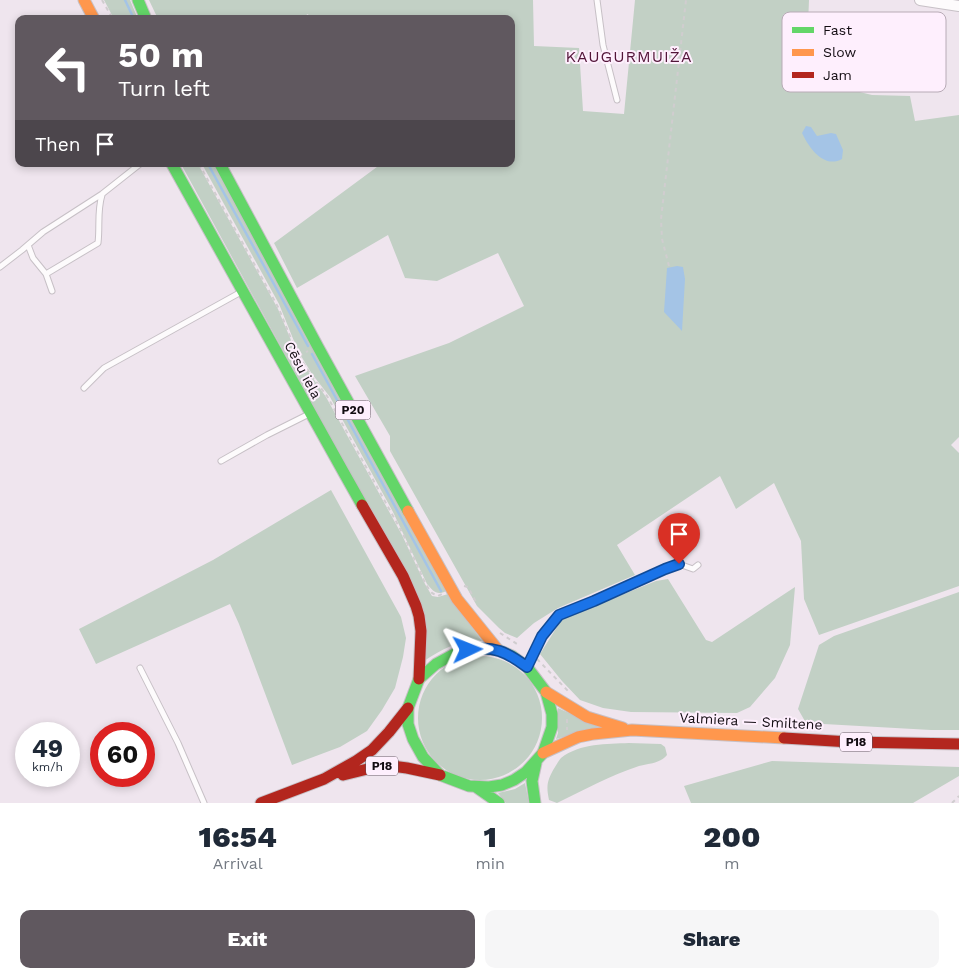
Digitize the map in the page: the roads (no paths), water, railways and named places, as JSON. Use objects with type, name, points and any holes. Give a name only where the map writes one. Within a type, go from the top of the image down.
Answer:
[{"type":"main road","points":[[84,0],[92,15]]},
{"type":"main road","points":[[138,0],[144,15]]},
{"type":"main road","name":"Cēsu iela","points":[[174,167],[413,596],[419,618],[421,642],[419,678]]},
{"type":"main road","name":"Cēsu iela","points":[[222,167],[457,600],[498,650]]},
{"type":"main road","name":"P18","points":[[261,803],[324,779],[384,765],[440,775],[456,782],[476,787],[502,785],[526,772],[540,757],[552,726],[552,714],[546,692],[527,667],[512,656],[498,650],[478,648],[458,652],[436,664],[419,678],[408,708],[372,750],[324,779]]},
{"type":"main road","name":"Valmiera — Smiltene","points":[[546,692],[587,717],[632,730]]},
{"type":"main road","name":"P18","points":[[408,708],[408,724],[412,739],[423,757],[440,775]]},
{"type":"main road","name":"Valmiera — Smiltene","points":[[540,757],[578,737],[632,730],[850,742],[959,744]]},
{"type":"main road","points":[[535,803],[532,781],[540,757]]},
{"type":"main road","points":[[476,787],[499,803]]},
{"type":"street","points":[[920,0],[959,6]]},
{"type":"lane","points":[[597,0],[603,45],[616,100]]},
{"type":"lane","points":[[0,267],[43,232],[102,194],[136,167]]},
{"type":"lane","points":[[46,274],[98,243],[98,205],[102,194]]},
{"type":"lane","points":[[28,245],[33,258],[46,274],[52,291]]},
{"type":"lane","points":[[84,388],[104,368],[244,290]]},
{"type":"lane","points":[[221,461],[267,435],[310,414]]},
{"type":"lane","points":[[527,667],[542,636],[559,615],[679,564],[693,569],[698,566]]},
{"type":"lane","points":[[140,668],[178,743],[204,803]]},
{"type":"water","points":[[806,126],[811,127],[817,136],[831,133],[836,134],[843,150],[842,159],[829,161],[818,155],[802,133]]},
{"type":"water","points":[[683,267],[685,279],[682,331],[664,312],[667,268]]},
{"type":"waterway","points":[[125,0],[132,15]]},
{"type":"waterway","points":[[210,167],[308,346]]},
{"type":"waterway","points":[[312,354],[441,591]]},
{"type":"district","name":"KAUGURMUIŽA","points":[[629,56]]}]
